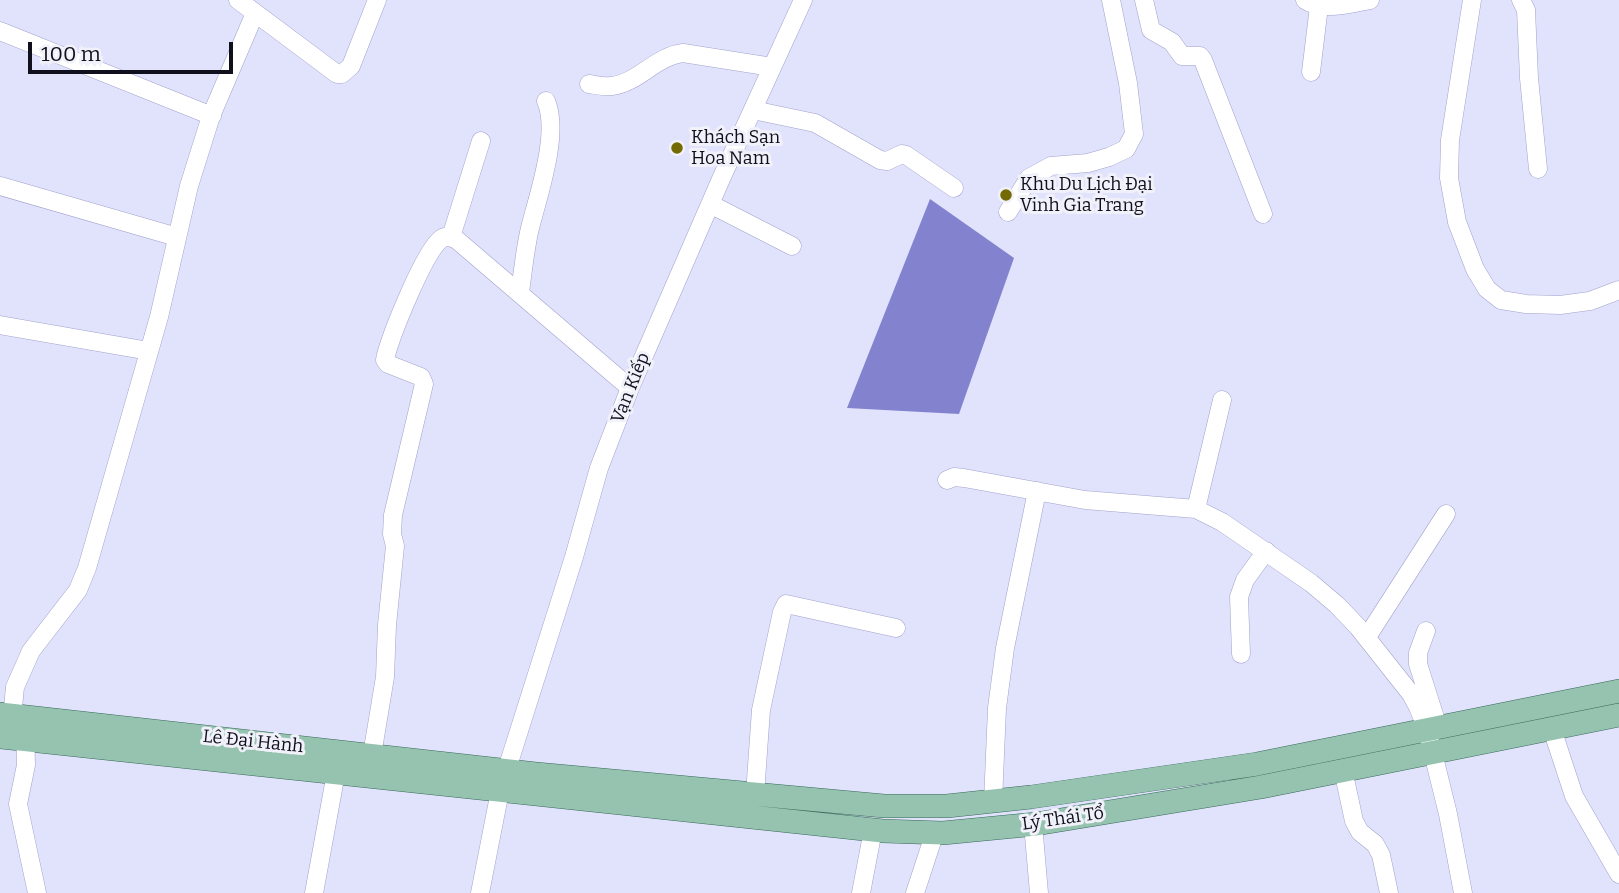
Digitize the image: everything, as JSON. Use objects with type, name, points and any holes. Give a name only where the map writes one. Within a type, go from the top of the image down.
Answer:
[{"type":"main road","name":"Lý Thái Tổ","points":[[503,780],[755,794],[884,806],[947,806],[993,802],[1257,764],[1619,691]]},
{"type":"main road","name":"Lý Thái Tổ","points":[[503,780],[873,830],[935,832],[1033,824],[1261,787],[1619,715]]},
{"type":"main road","name":"Lê Đại Hành","points":[[12,727],[372,755],[503,780]]},
{"type":"main road","name":"Lê Đại Hành","points":[[12,727],[336,773],[503,780]]},
{"type":"street","points":[[37,893],[18,804],[26,765],[12,727],[15,687],[31,651],[78,590],[107,502],[149,351],[189,186],[249,6],[330,71],[342,74],[351,66],[377,0]]},
{"type":"street","name":"Vạn Kiếp","points":[[480,893],[503,780],[574,557],[599,468],[630,388],[710,204],[803,0]]},
{"type":"street","points":[[1008,212],[1029,178],[1051,166],[1109,158],[1126,149],[1134,134],[1128,83],[1111,0]]},
{"type":"street","points":[[1144,0],[1151,30],[1172,43],[1182,56],[1200,56],[1203,60],[1263,214]]},
{"type":"street","points":[[1311,72],[1312,3],[1370,0]]},
{"type":"street","points":[[1472,0],[1450,140],[1449,178],[1457,222],[1475,269],[1487,289],[1501,300],[1526,304],[1590,301],[1619,290]]},
{"type":"street","points":[[1521,0],[1526,10],[1529,78],[1538,169]]},
{"type":"street","points":[[0,31],[212,116]]},
{"type":"street","points":[[589,84],[612,86],[622,83],[669,57],[683,53],[772,67]]},
{"type":"street","points":[[520,292],[528,236],[547,158],[550,109],[547,102]]},
{"type":"street","points":[[753,110],[815,123],[880,160],[887,161],[902,154],[906,155],[954,188]]},
{"type":"street","points":[[451,237],[481,141]]},
{"type":"street","points":[[0,186],[177,237]]},
{"type":"street","points":[[710,204],[792,246]]},
{"type":"street","points":[[451,237],[475,253],[630,388]]},
{"type":"street","points":[[372,755],[385,677],[387,625],[395,554],[393,515],[424,384],[421,377],[388,364],[385,360],[424,263],[441,240],[451,237]]},
{"type":"street","points":[[0,325],[149,351]]},
{"type":"street","points":[[1196,509],[1222,400]]},
{"type":"street","points":[[947,480],[954,477],[964,478],[1085,500],[1196,509],[1212,515],[1266,551],[1337,605],[1367,637],[1411,694],[1433,728]]},
{"type":"street","points":[[993,802],[1003,656],[1037,491]]},
{"type":"street","points":[[1367,637],[1446,514]]},
{"type":"street","points":[[1241,654],[1239,597],[1245,580],[1266,551]]},
{"type":"street","points":[[755,794],[763,695],[786,604],[896,628]]},
{"type":"street","points":[[1426,631],[1418,653],[1418,664],[1433,728],[1431,752],[1448,814],[1462,893]]},
{"type":"street","points":[[1552,729],[1574,796],[1619,874]]},
{"type":"street","points":[[1343,770],[1354,821],[1360,832],[1374,844],[1381,855],[1390,893]]},
{"type":"street","points":[[314,893],[336,773]]},
{"type":"street","points":[[1033,824],[1039,893]]},
{"type":"street","points":[[861,893],[873,830]]},
{"type":"street","points":[[915,893],[935,832]]},
{"type":"shaded area","points":[[930,199],[1014,258],[959,414],[847,408]]},
{"type":"place","name":"Khách Sạn Hoa Nam","points":[[677,148]]},
{"type":"place","name":"Khu Du Lịch Đại Vinh Gia Trang","points":[[1006,195]]}]
